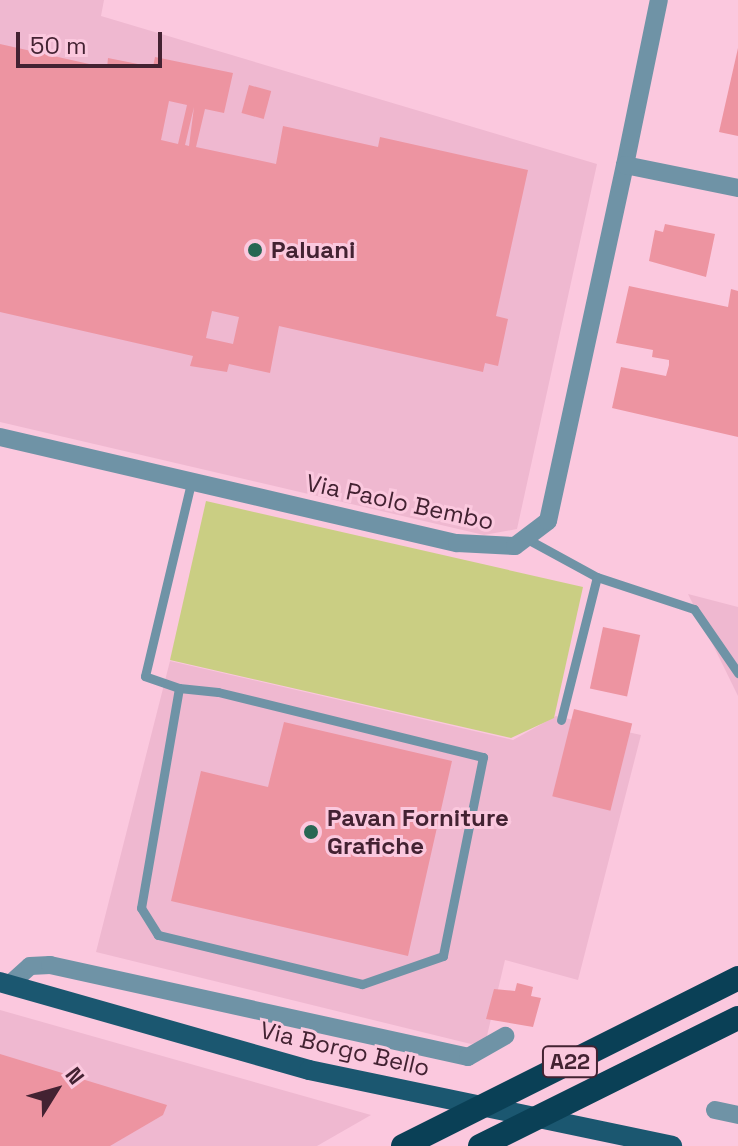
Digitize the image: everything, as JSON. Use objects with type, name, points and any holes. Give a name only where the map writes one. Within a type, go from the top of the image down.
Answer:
[{"type":"highway","name":"A22","points":[[403,1146],[738,978]]},
{"type":"highway","name":"A22","points":[[480,1146],[738,1018]]},
{"type":"main road","name":"Via Borgo Bello","points":[[5,984],[309,1070],[583,1130],[672,1146]]},
{"type":"street","points":[[529,540],[548,521],[659,0]]},
{"type":"street","points":[[625,165],[738,188]]},
{"type":"street","name":"Via Paolo Bembo","points":[[0,437],[192,479],[457,543],[500,549],[529,540]]},
{"type":"street","name":"Via Borgo Bello","points":[[5,984],[30,966],[50,965],[468,1057],[505,1036]]},
{"type":"street","points":[[715,1110],[738,1115]]},
{"type":"lane","points":[[179,688],[141,908],[158,935],[362,984],[443,956],[483,757],[218,692],[179,688],[145,676],[192,479]]},
{"type":"lane","points":[[529,540],[597,577],[694,609],[738,673]]},
{"type":"lane","points":[[561,720],[597,577]]},
{"type":"shaded area","points":[[0,0],[104,0],[101,16],[597,164],[517,529],[484,535],[0,422]]},
{"type":"shaded area","points":[[688,594],[738,607],[738,696]]},
{"type":"shaded area","points":[[170,661],[513,740],[556,716],[641,735],[578,980],[505,960],[486,1040],[471,1044],[96,952]]},
{"type":"shaded area","points":[[0,1010],[371,1115],[317,1146],[0,1146]]},
{"type":"green space","points":[[206,501],[583,587],[554,718],[511,738],[170,660]]},
{"type":"building","name":"Paluani","points":[[0,44],[107,68],[108,58],[153,67],[155,57],[233,73],[224,113],[205,109],[196,147],[276,164],[283,126],[378,147],[380,137],[528,170],[496,316],[508,319],[498,366],[485,363],[483,372],[279,326],[270,373],[229,364],[227,372],[190,366],[193,356],[0,312]],"holes":[[[169,101],[187,105],[178,144],[161,140]],[[194,107],[189,146],[185,145]],[[212,311],[239,317],[233,344],[206,338]]]},
{"type":"building","points":[[738,48],[738,136],[719,132]]},
{"type":"building","points":[[249,85],[271,91],[264,119],[241,113]]},
{"type":"building","points":[[665,224],[715,234],[706,277],[649,261],[655,230],[663,232]]},
{"type":"building","points":[[629,286],[728,307],[731,289],[738,291],[738,437],[612,408],[621,367],[666,376],[669,365],[669,360],[652,357],[653,350],[616,343]]},
{"type":"building","points":[[603,627],[640,635],[627,697],[590,689]]},
{"type":"building","points":[[574,709],[632,724],[610,811],[552,796]]},
{"type":"building","name":"Pavan Forniture Grafiche","points":[[284,722],[452,761],[408,956],[171,901],[201,771],[268,787]]},
{"type":"building","points":[[517,983],[533,987],[531,996],[541,998],[533,1027],[486,1019],[494,989],[515,991]]},
{"type":"building","points":[[0,1054],[167,1105],[163,1115],[110,1146],[0,1146]]},
{"type":"place","name":"Paluani","points":[[255,250]]},
{"type":"place","name":"Pavan Forniture Grafiche","points":[[311,832]]}]
